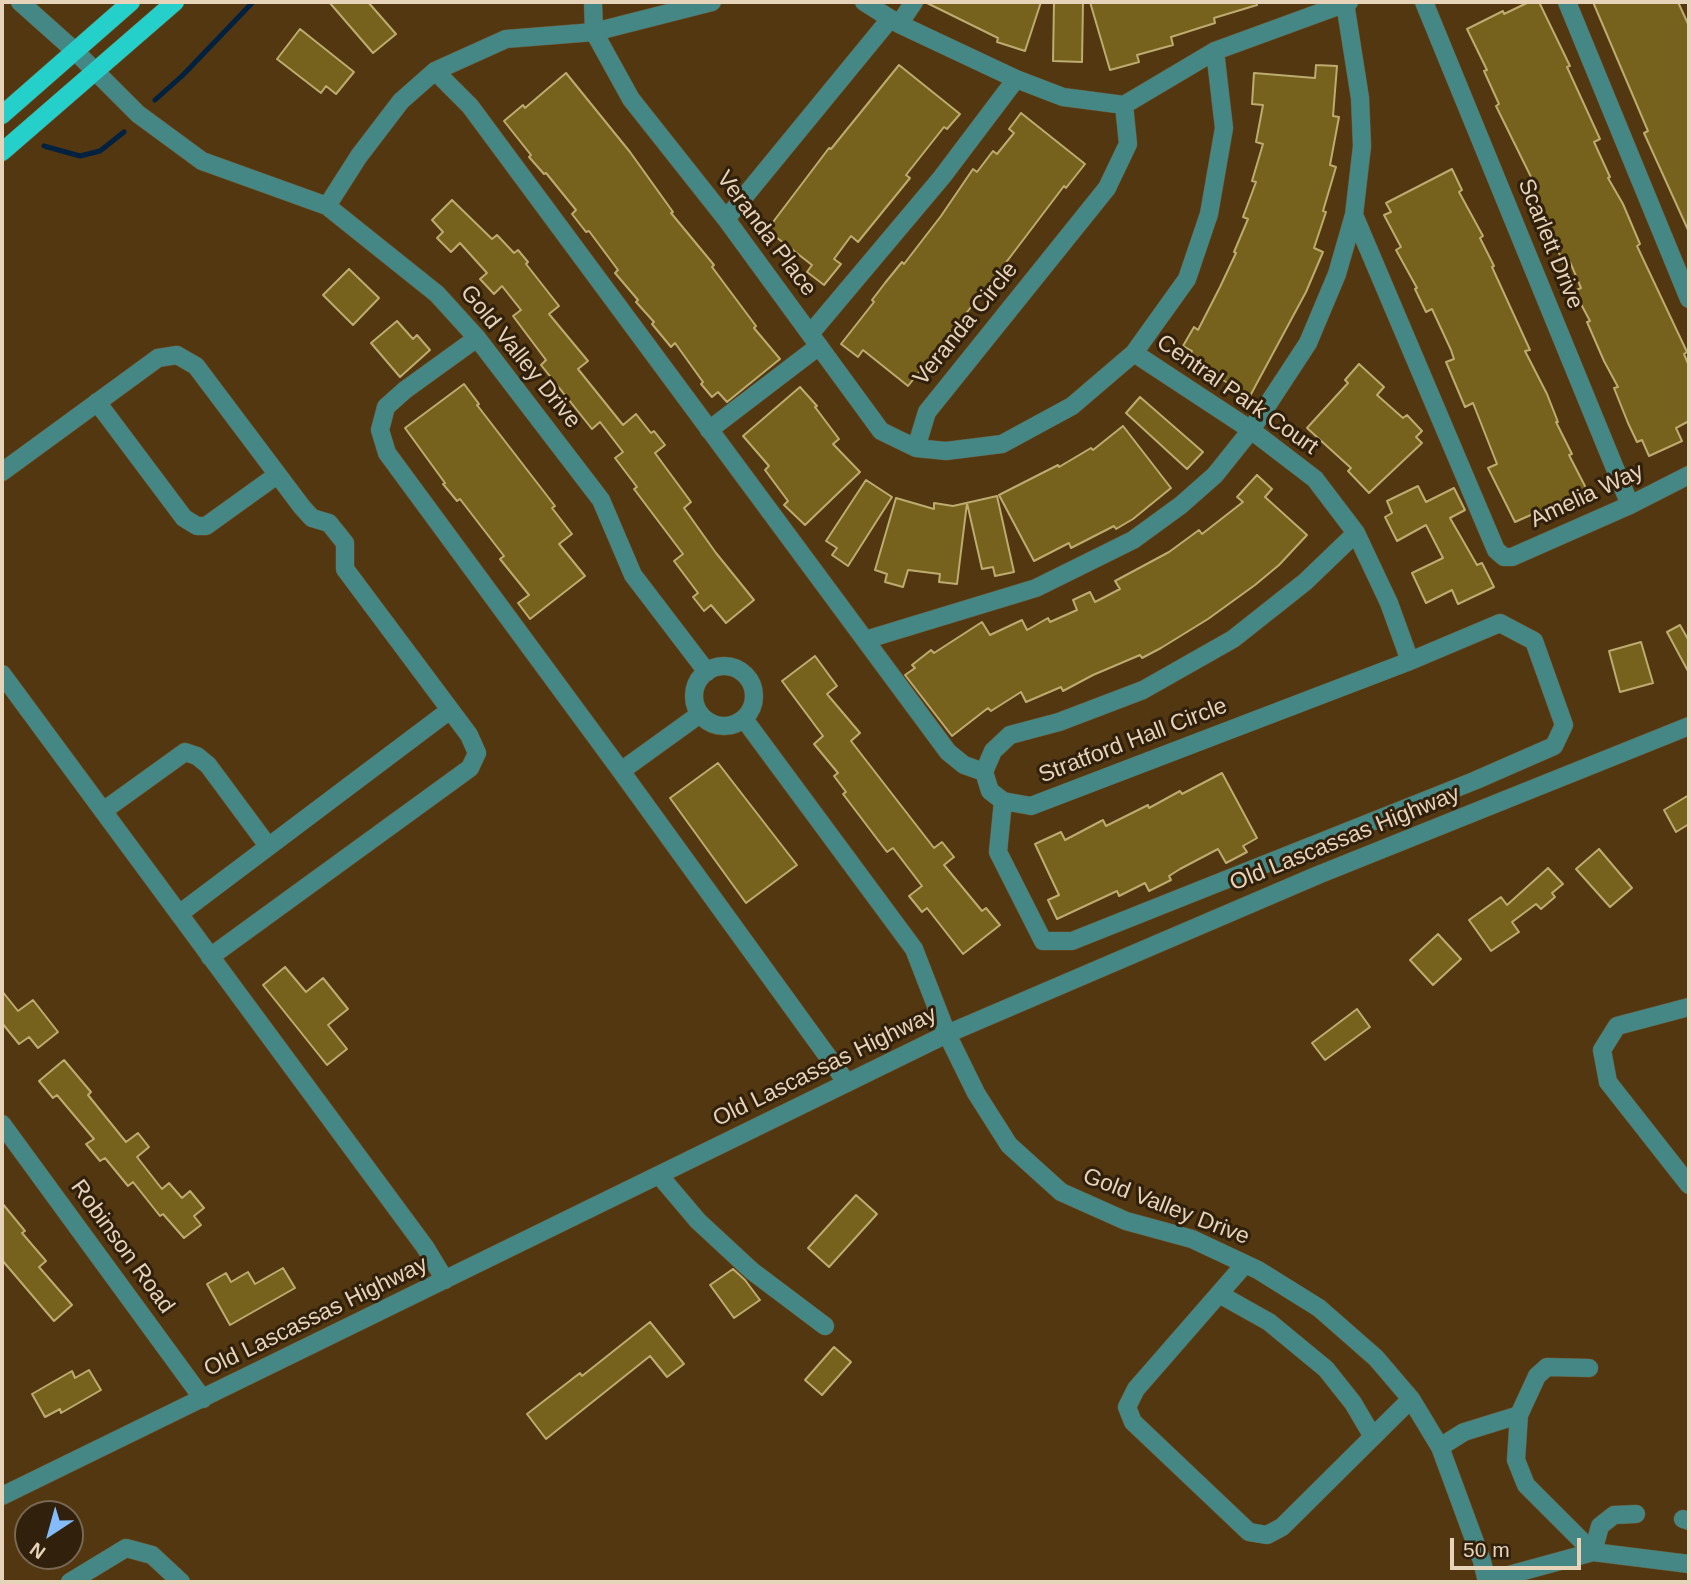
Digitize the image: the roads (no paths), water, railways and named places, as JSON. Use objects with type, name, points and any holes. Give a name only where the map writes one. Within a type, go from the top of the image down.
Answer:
[{"type":"main road","points":[[2,115],[131,2]]},
{"type":"main road","points":[[2,152],[175,2]]},
{"type":"street","name":"Gold Valley Drive","points":[[20,2],[76,52],[138,114],[202,161],[327,206],[438,294],[477,338],[601,500],[633,575],[707,672]]},
{"type":"street","points":[[593,2],[594,32]]},
{"type":"street","points":[[327,206],[359,156],[401,101],[435,71],[506,39],[594,32],[712,2]]},
{"type":"street","points":[[864,2],[895,21],[1016,79],[1063,97],[1124,105],[1215,51],[1326,5],[1347,2],[1360,98],[1363,146],[1354,215],[1336,274],[1307,343],[1251,430],[1215,475],[1181,505],[1133,540],[1036,588],[865,640]]},
{"type":"street","points":[[726,219],[914,2]]},
{"type":"street","name":"Scarlett Drive","points":[[1424,2],[1630,505]]},
{"type":"street","points":[[1567,2],[1689,299]]},
{"type":"street","name":"Veranda Place","points":[[594,32],[631,99],[726,219],[881,431],[916,448]]},
{"type":"street","points":[[916,448],[946,451],[1002,444],[1072,406],[1134,353],[1187,279],[1209,214],[1224,128],[1215,51]]},
{"type":"street","points":[[435,71],[470,106],[948,752],[964,765],[984,772],[990,791],[1003,801]]},
{"type":"street","points":[[709,430],[814,340],[1016,79]]},
{"type":"street","name":"Veranda Circle","points":[[916,448],[927,412],[1107,188],[1128,144],[1124,105]]},
{"type":"street","name":"Amelia Way","points":[[1354,215],[1496,550],[1504,556],[1513,557],[1630,505],[1689,475]]},
{"type":"street","points":[[477,338],[386,407],[380,430],[387,453],[847,1083]]},
{"type":"street","name":"Central Park Court","points":[[1134,353],[1251,430],[1315,479],[1356,533],[1388,603],[1410,661]]},
{"type":"street","points":[[2,472],[158,358],[177,355],[196,366],[312,518],[329,523],[345,542],[345,569],[469,735],[477,753],[470,768],[211,957]]},
{"type":"street","points":[[97,402],[184,518],[197,526],[206,526],[277,475]]},
{"type":"street","name":"Stratford Hall Circle","points":[[984,772],[993,751],[1010,735],[1059,722],[1143,690],[1233,639],[1305,582],[1356,533]]},
{"type":"street","name":"Stratford Hall Circle","points":[[1500,623],[1534,641],[1564,725],[1554,746],[1474,781],[1072,941],[1043,941],[998,852],[1003,801],[1031,806],[1410,661],[1500,623]]},
{"type":"street","points":[[722,666],[733,667],[750,679],[754,699],[744,719],[726,726],[715,725],[700,714],[694,696],[695,686],[707,672],[722,666]]},
{"type":"street","points":[[2,674],[425,1247],[445,1280]]},
{"type":"street","points":[[179,914],[450,710]]},
{"type":"street","points":[[621,771],[700,714]]},
{"type":"street","name":"Gold Valley Drive","points":[[744,719],[914,949],[947,1034],[976,1093],[1009,1145],[1061,1192],[1126,1221],[1192,1239],[1245,1264],[1319,1308],[1376,1359],[1410,1399],[1440,1447],[1482,1561],[1487,1582]]},
{"type":"street","name":"Old Lascassas Highway","points":[[2,1496],[947,1034],[1318,875],[1689,726]]},
{"type":"street","points":[[103,811],[184,752],[197,756],[208,765],[268,846]]},
{"type":"street","points":[[1689,1007],[1617,1026],[1602,1050],[1608,1082],[1689,1185]]},
{"type":"street","name":"Robinson Road","points":[[2,1124],[203,1399]]},
{"type":"street","points":[[660,1175],[698,1221],[752,1271],[825,1326]]},
{"type":"street","points":[[1245,1264],[1136,1389],[1128,1407],[1133,1422],[1249,1532],[1267,1535],[1282,1527],[1410,1399]]},
{"type":"street","points":[[1219,1294],[1269,1322],[1326,1369],[1353,1403],[1373,1437]]},
{"type":"street","points":[[1589,1368],[1547,1367],[1537,1376],[1519,1415],[1516,1460],[1526,1485],[1593,1552]]},
{"type":"street","points":[[1440,1447],[1464,1432],[1519,1415]]},
{"type":"street","points":[[1593,1552],[1600,1526],[1614,1516],[1636,1514]]},
{"type":"street","points":[[70,1582],[126,1548],[152,1555],[181,1582]]},
{"type":"street","points":[[1487,1582],[1593,1552],[1689,1563]]},
{"type":"waterway","points":[[155,100],[183,75],[253,2]]},
{"type":"waterway","points":[[44,146],[80,156],[100,151],[124,132]]}]
